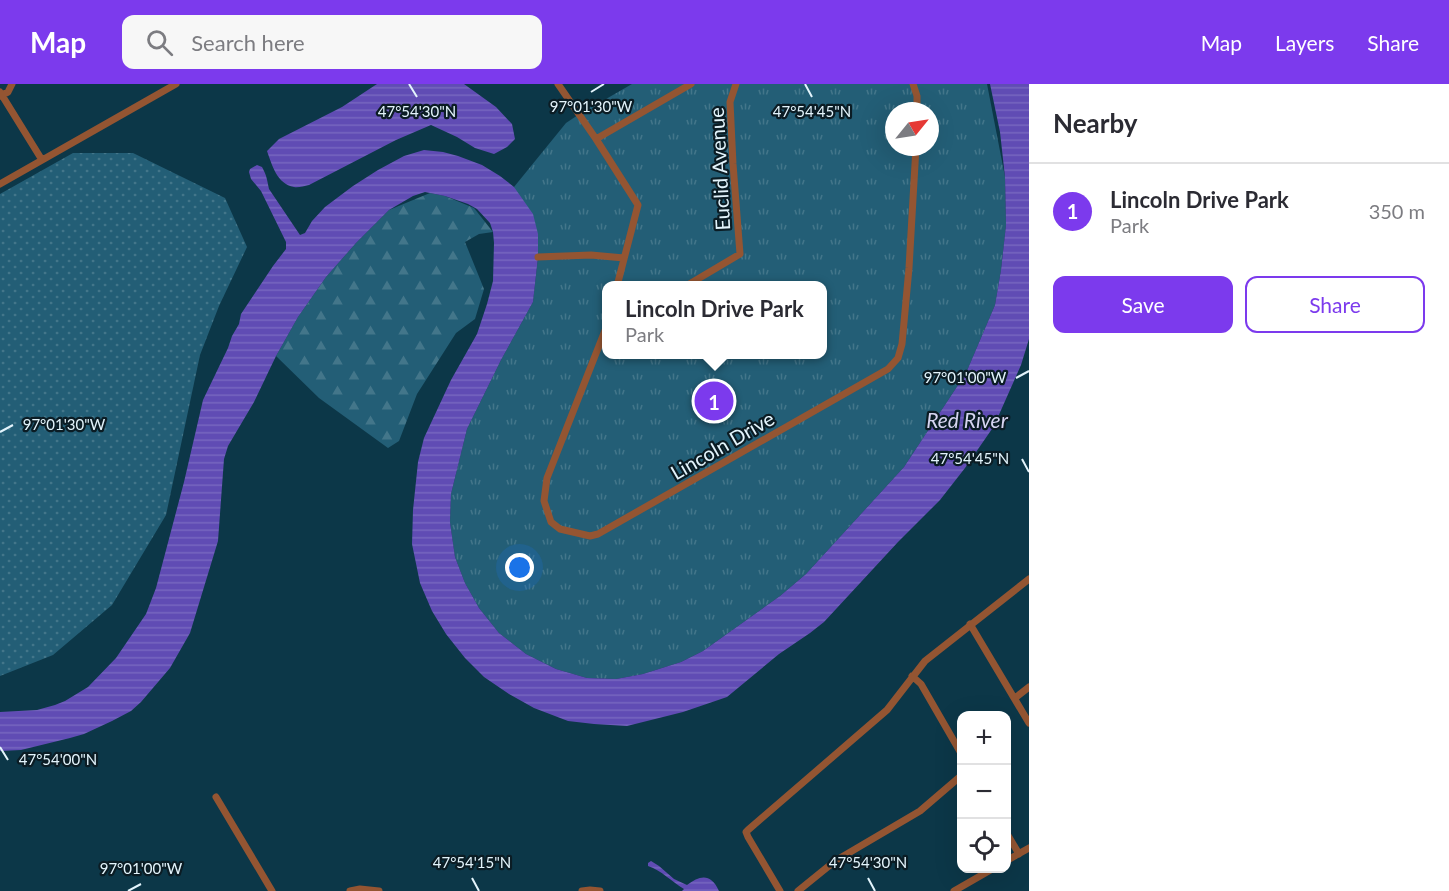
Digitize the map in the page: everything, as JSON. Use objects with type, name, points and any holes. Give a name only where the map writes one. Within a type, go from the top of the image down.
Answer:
[{"type":"street","points":[[12,84],[8,92],[1,95],[42,160]]},
{"type":"street","points":[[0,184],[176,84]]},
{"type":"street","points":[[558,84],[638,205],[618,281]]},
{"type":"street","points":[[596,139],[691,84]]},
{"type":"street","name":"Euclid Avenue","points":[[693,281],[740,254],[730,102],[736,84]]},
{"type":"street","points":[[913,84],[917,102]]},
{"type":"street","name":"Lincoln Drive","points":[[602,338],[547,478],[544,501],[551,522],[560,529],[590,536],[598,534],[888,369],[898,358],[902,344],[908,279],[915,156]]},
{"type":"street","points":[[538,257],[591,255],[624,258]]},
{"type":"street","points":[[780,891],[746,832],[887,710],[925,661],[1029,579]]},
{"type":"street","points":[[970,624],[1029,723]]},
{"type":"street","points":[[912,676],[921,684],[957,746]]},
{"type":"street","points":[[1015,698],[1029,687]]},
{"type":"street","points":[[798,891],[835,861],[913,816],[957,779]]},
{"type":"street","points":[[216,797],[272,891]]},
{"type":"street","points":[[1011,840],[1020,854]]},
{"type":"street","points":[[1011,858],[1029,848]]},
{"type":"street","points":[[954,891],[985,873]]},
{"type":"street","points":[[586,890],[600,891]]},
{"type":"street","points":[[350,891],[379,891]]},
{"type":"green space","points":[[632,84],[987,84],[1005,177],[1006,225],[995,305],[966,373],[904,467],[806,574],[780,596],[703,651],[681,662],[643,674],[616,679],[587,678],[556,669],[526,654],[499,633],[479,608],[465,583],[455,557],[450,522],[451,494],[467,429],[533,302],[538,257],[514,187],[566,123]]},
{"type":"green space","points":[[73,153],[133,153],[225,198],[247,247],[219,306],[200,355],[166,515],[112,605],[53,655],[0,676],[0,194]]},
{"type":"green space","points":[[430,193],[445,196],[474,208],[493,232],[479,234],[465,242],[484,289],[475,319],[456,333],[417,394],[399,441],[388,448],[319,398],[276,356],[298,317],[326,277],[356,243],[389,210]]},
{"type":"water","points":[[377,84],[464,84],[496,107],[512,124],[515,139],[507,147],[494,154],[475,148],[431,125],[396,140],[309,185],[296,187],[288,185],[279,178],[267,151],[279,139],[342,107]]},
{"type":"water","name":"Red River","points":[[990,84],[1029,84],[1029,339],[1021,365],[994,426],[940,500],[824,622],[779,654],[727,697],[683,712],[627,726],[568,721],[534,708],[484,677],[446,634],[432,611],[420,583],[412,544],[418,462],[424,438],[451,380],[477,334],[493,281],[494,243],[490,223],[477,209],[445,196],[425,192],[389,210],[356,243],[326,277],[298,317],[276,356],[254,402],[228,446],[224,459],[218,541],[190,633],[170,668],[141,702],[131,711],[112,721],[70,738],[21,750],[0,751],[0,712],[37,710],[55,705],[88,687],[116,658],[146,614],[156,588],[203,400],[239,324],[241,314],[286,249],[286,242],[261,191],[251,179],[250,169],[257,165],[262,167],[269,189],[300,235],[305,233],[325,207],[353,186],[404,156],[424,150],[443,152],[482,165],[514,187],[533,214],[538,234],[533,302],[467,429],[451,494],[450,522],[455,557],[465,583],[479,608],[499,633],[526,654],[556,669],[587,678],[616,679],[643,674],[681,662],[703,651],[780,596],[806,574],[904,467],[966,373],[995,305],[1006,225],[1005,177],[1000,132]]},
{"type":"water","points":[[651,861],[674,879],[687,885],[696,879],[705,878],[712,881],[719,891],[682,891],[684,889],[648,866]]},
{"type":"place","name":"Lincoln Drive Park","points":[[714,401]]}]
